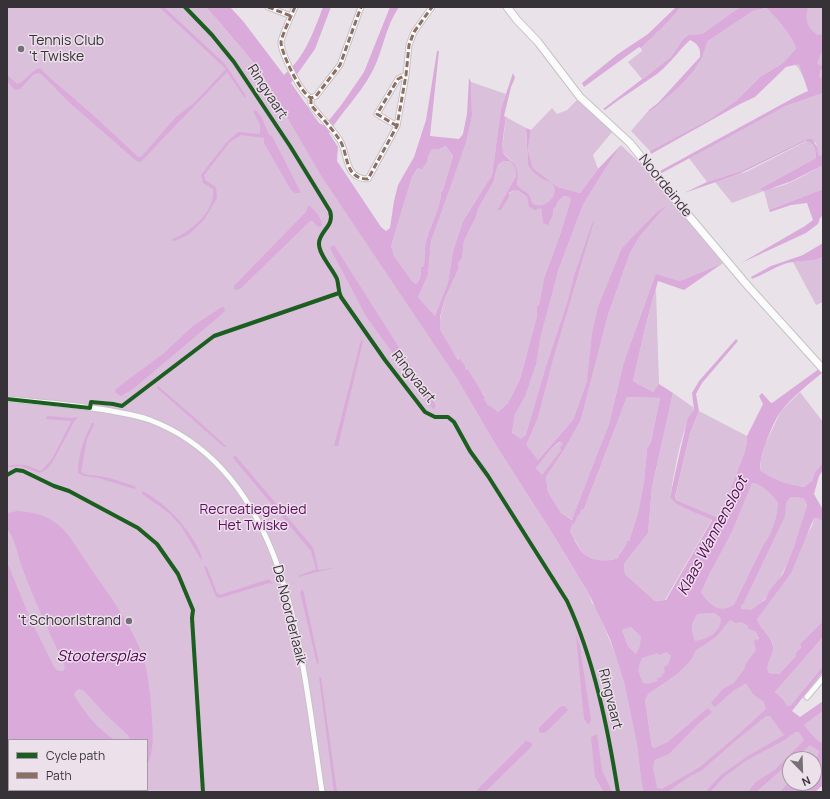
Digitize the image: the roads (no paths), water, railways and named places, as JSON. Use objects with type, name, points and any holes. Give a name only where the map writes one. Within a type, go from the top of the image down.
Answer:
[{"type":"street","points":[[268,7],[291,16]]},
{"type":"street","points":[[295,7],[281,41],[290,68],[307,96],[311,98]]},
{"type":"street","points":[[311,98],[316,96],[340,65],[361,7]]},
{"type":"street","points":[[311,98],[311,105],[343,145],[348,167],[363,179],[368,179],[397,126],[406,74],[409,45],[414,32],[432,7]]},
{"type":"street","name":"Noordeinde","points":[[507,7],[538,42],[580,96],[630,143],[747,285],[822,368]]},
{"type":"street","points":[[397,126],[377,114],[398,80],[406,74]]},
{"type":"street","name":"De Noorderlaaik","points":[[7,399],[90,408],[135,415],[148,419],[198,446],[218,464],[236,485],[248,501],[259,522],[285,586],[300,647],[322,792]]},
{"type":"street","points":[[807,697],[823,678]]},
{"type":"water","points":[[159,7],[164,7],[225,64],[246,96],[245,98],[227,72],[141,162],[133,158],[70,103],[40,73],[34,74],[20,89],[15,90],[7,81],[7,75],[17,84],[20,83],[40,68],[138,157],[141,157],[176,117],[194,103],[226,69]]},
{"type":"water","name":"Klaas Wannensloot","points":[[206,7],[230,7],[243,21],[284,75],[298,60],[308,44],[323,7],[331,7],[315,49],[291,83],[319,123],[323,125],[342,104],[364,72],[390,7],[399,7],[390,23],[372,72],[329,133],[338,147],[337,161],[381,227],[386,231],[390,228],[398,185],[414,157],[426,120],[437,51],[439,51],[430,136],[459,139],[463,134],[467,114],[469,78],[471,82],[472,115],[466,142],[431,241],[428,275],[418,297],[435,316],[448,282],[453,251],[463,221],[492,175],[501,109],[513,73],[515,78],[511,87],[504,116],[506,117],[503,152],[516,167],[518,173],[517,184],[529,194],[534,204],[546,204],[553,198],[555,190],[552,184],[537,175],[528,165],[526,128],[531,130],[528,150],[533,168],[558,187],[580,193],[598,169],[621,145],[583,205],[558,271],[540,338],[536,364],[525,396],[515,414],[512,433],[521,439],[526,435],[546,367],[568,301],[574,276],[594,221],[553,359],[538,417],[526,445],[538,460],[573,420],[587,381],[592,334],[598,307],[622,248],[656,213],[666,206],[640,236],[630,253],[608,315],[581,420],[564,450],[546,477],[548,492],[561,513],[572,520],[609,424],[623,365],[656,274],[680,281],[723,263],[684,290],[658,281],[646,324],[633,381],[653,392],[659,384],[673,393],[652,487],[648,533],[624,564],[625,574],[655,601],[666,600],[712,520],[677,504],[670,497],[688,418],[694,410],[692,393],[699,381],[736,339],[738,341],[702,383],[696,394],[699,411],[690,433],[675,497],[676,500],[719,518],[744,454],[747,436],[763,404],[759,396],[762,393],[772,403],[823,366],[823,372],[792,399],[782,410],[771,429],[765,445],[760,470],[781,481],[804,487],[812,481],[815,472],[823,463],[823,470],[819,476],[814,494],[823,510],[823,522],[818,518],[814,518],[791,573],[757,619],[772,643],[773,650],[769,662],[768,672],[772,674],[779,674],[796,656],[796,652],[801,648],[800,644],[823,621],[823,637],[775,692],[784,700],[787,706],[790,706],[823,666],[823,672],[792,711],[800,717],[823,701],[823,711],[804,725],[817,740],[823,743],[822,786],[822,751],[819,751],[810,745],[803,751],[793,751],[804,740],[799,732],[794,733],[783,741],[747,760],[724,777],[710,792],[705,792],[721,775],[748,756],[784,735],[770,716],[766,716],[701,771],[690,776],[667,792],[643,792],[637,743],[624,681],[610,639],[589,594],[497,447],[456,377],[322,177],[259,69]],"holes":[[[446,146],[453,156],[443,190],[441,192],[438,209],[426,241],[424,266],[421,267],[420,278],[416,284],[412,281],[394,256],[391,247],[412,177],[418,168],[422,169],[428,160],[427,158],[432,149],[439,149]],[[503,161],[510,161],[515,168],[516,176],[497,210],[501,210],[509,197],[509,193],[514,190],[519,191],[527,197],[529,207],[535,210],[541,208],[543,223],[548,225],[553,214],[553,209],[556,207],[558,201],[564,196],[571,199],[560,235],[544,278],[539,305],[537,306],[537,316],[520,379],[508,403],[498,412],[488,405],[484,399],[485,397],[468,370],[465,369],[465,366],[460,359],[458,360],[440,330],[440,317],[445,298],[458,270],[458,264],[462,258],[464,241],[476,217],[478,209],[494,181],[498,165]],[[627,397],[660,398],[651,442],[647,449],[644,482],[638,513],[629,541],[627,541],[618,558],[601,560],[591,558],[582,552],[570,531],[578,515],[580,514],[580,511],[584,509]],[[559,442],[563,443],[560,448],[561,450],[542,475],[536,468],[552,448]],[[752,483],[760,486],[778,502],[776,518],[770,535],[764,544],[734,605],[724,609],[715,607],[701,593],[732,531]],[[790,497],[797,497],[804,499],[807,506],[794,547],[783,574],[770,590],[765,600],[751,610],[741,609],[741,605],[743,604],[785,516],[786,503]],[[715,613],[721,618],[719,628],[713,634],[705,639],[695,641],[692,631],[697,614]],[[730,620],[736,623],[741,622],[747,625],[749,629],[755,631],[759,639],[754,641],[756,650],[734,683],[723,689],[711,703],[715,707],[733,691],[746,683],[753,694],[764,702],[766,709],[700,767],[662,789],[657,788],[653,767],[654,760],[669,754],[699,723],[712,712],[708,708],[668,742],[655,748],[652,747],[645,700],[649,693],[677,674],[691,660],[696,650],[716,637]],[[631,627],[641,637],[640,646],[636,654],[628,646],[622,630]],[[666,652],[671,656],[668,665],[664,667],[665,673],[662,674],[662,677],[657,678],[658,681],[648,684],[643,683],[639,673],[639,665],[642,658],[657,653],[660,655]]]},
{"type":"water","points":[[676,7],[681,7],[641,48],[639,47],[584,87],[582,83],[618,54],[648,34]]},
{"type":"water","points":[[740,7],[808,7],[807,23],[817,35],[823,34],[823,49],[817,63],[820,66],[823,64],[823,69],[820,70],[819,77],[823,79],[823,93],[786,106],[662,173],[660,171],[808,91],[799,64],[786,67],[755,97],[651,154],[650,151],[710,119],[737,100],[760,77],[783,63],[796,49],[793,40],[784,27],[766,8],[753,11],[708,41],[700,62],[693,71],[675,90],[649,112],[649,110],[658,103],[700,57],[700,51],[697,45],[690,40],[657,74],[605,110],[603,109],[671,57],[683,39],[688,35],[702,34]]},
{"type":"water","points":[[256,110],[262,118],[269,135],[272,136],[301,193],[295,193],[291,190],[264,143],[264,138],[241,135],[230,142],[204,175],[205,180],[216,187],[217,198],[204,220],[188,235],[174,241],[171,240],[186,232],[200,220],[210,206],[213,197],[213,189],[203,183],[201,175],[226,143],[238,132],[260,134],[260,125],[253,111]]},
{"type":"water","points":[[807,139],[812,139],[817,147],[819,156],[823,155],[823,165],[792,181],[764,191],[760,189],[816,158],[812,143],[806,141],[739,174],[684,193],[707,182],[741,171]]},
{"type":"water","points":[[823,189],[823,215],[818,224],[806,233],[741,263],[813,220],[807,203],[791,205],[770,212],[769,210]]},
{"type":"water","points":[[308,206],[310,206],[318,214],[322,225],[320,227],[317,226],[313,221],[310,221],[241,288],[237,290],[234,289],[234,286],[306,212]]},
{"type":"water","points":[[823,243],[823,257],[819,259],[784,264],[752,279],[751,277],[771,266],[803,255]]},
{"type":"water","points":[[334,245],[436,406],[433,409],[366,316],[330,248]]},
{"type":"water","points":[[224,307],[225,310],[222,314],[133,389],[121,396],[116,393],[115,390],[163,354],[193,326]]},
{"type":"water","points":[[361,340],[363,341],[338,446],[334,446]]},
{"type":"water","points":[[158,386],[226,446],[224,447],[157,388]]},
{"type":"water","points":[[47,416],[78,418],[75,420],[52,463],[47,469],[40,473],[21,466],[7,467],[12,465],[24,465],[40,471],[52,459],[71,421],[46,419]]},
{"type":"water","points":[[92,423],[94,423],[94,425],[87,439],[81,472],[87,475],[118,480],[136,487],[135,489],[98,478],[84,476],[78,473],[82,447]]},
{"type":"water","points":[[235,455],[311,545],[314,550],[318,570],[337,567],[298,577],[316,569],[311,551],[233,458]]},
{"type":"water","points":[[143,491],[158,501],[178,519],[197,546],[201,554],[202,561],[181,526],[169,513],[142,494]]},
{"type":"water","name":"Stootersplas","points":[[18,511],[41,515],[53,521],[63,529],[111,598],[133,634],[144,660],[150,698],[153,737],[152,749],[148,762],[148,739],[130,739],[128,735],[106,715],[83,690],[79,689],[74,695],[97,726],[114,739],[8,739],[8,791],[127,792],[7,792],[7,562],[29,616],[54,667],[58,671],[63,671],[65,668],[41,614],[21,564],[14,541],[7,530],[7,513]]},
{"type":"water","points":[[204,567],[207,567],[217,593],[220,595],[269,579],[273,584],[269,583],[220,598],[216,597]]},
{"type":"water","points":[[303,589],[319,663],[317,664],[300,592]]},
{"type":"water","points":[[576,635],[580,647],[591,720],[588,724],[584,719]]},
{"type":"water","points":[[319,677],[321,677],[337,792],[334,792]]},
{"type":"water","points":[[563,706],[568,710],[546,732],[539,732],[539,728],[560,707]]},
{"type":"water","points":[[597,734],[602,770],[612,792],[604,792],[595,777],[591,737]]},
{"type":"water","points":[[526,741],[532,744],[531,747],[485,792],[475,792]]},
{"type":"water","points":[[782,763],[782,769],[756,792],[748,792],[756,782],[776,769]]},
{"type":"water","points":[[782,790],[816,791],[815,792],[780,792]]},
{"type":"place","name":"Tennis Club 't Twiske","points":[[21,49]]},
{"type":"place","name":"'t Schoorlstrand","points":[[129,621]]},
{"type":"park label","name":"Recreatiegebied Het Twiske","points":[[253,518]]}]
